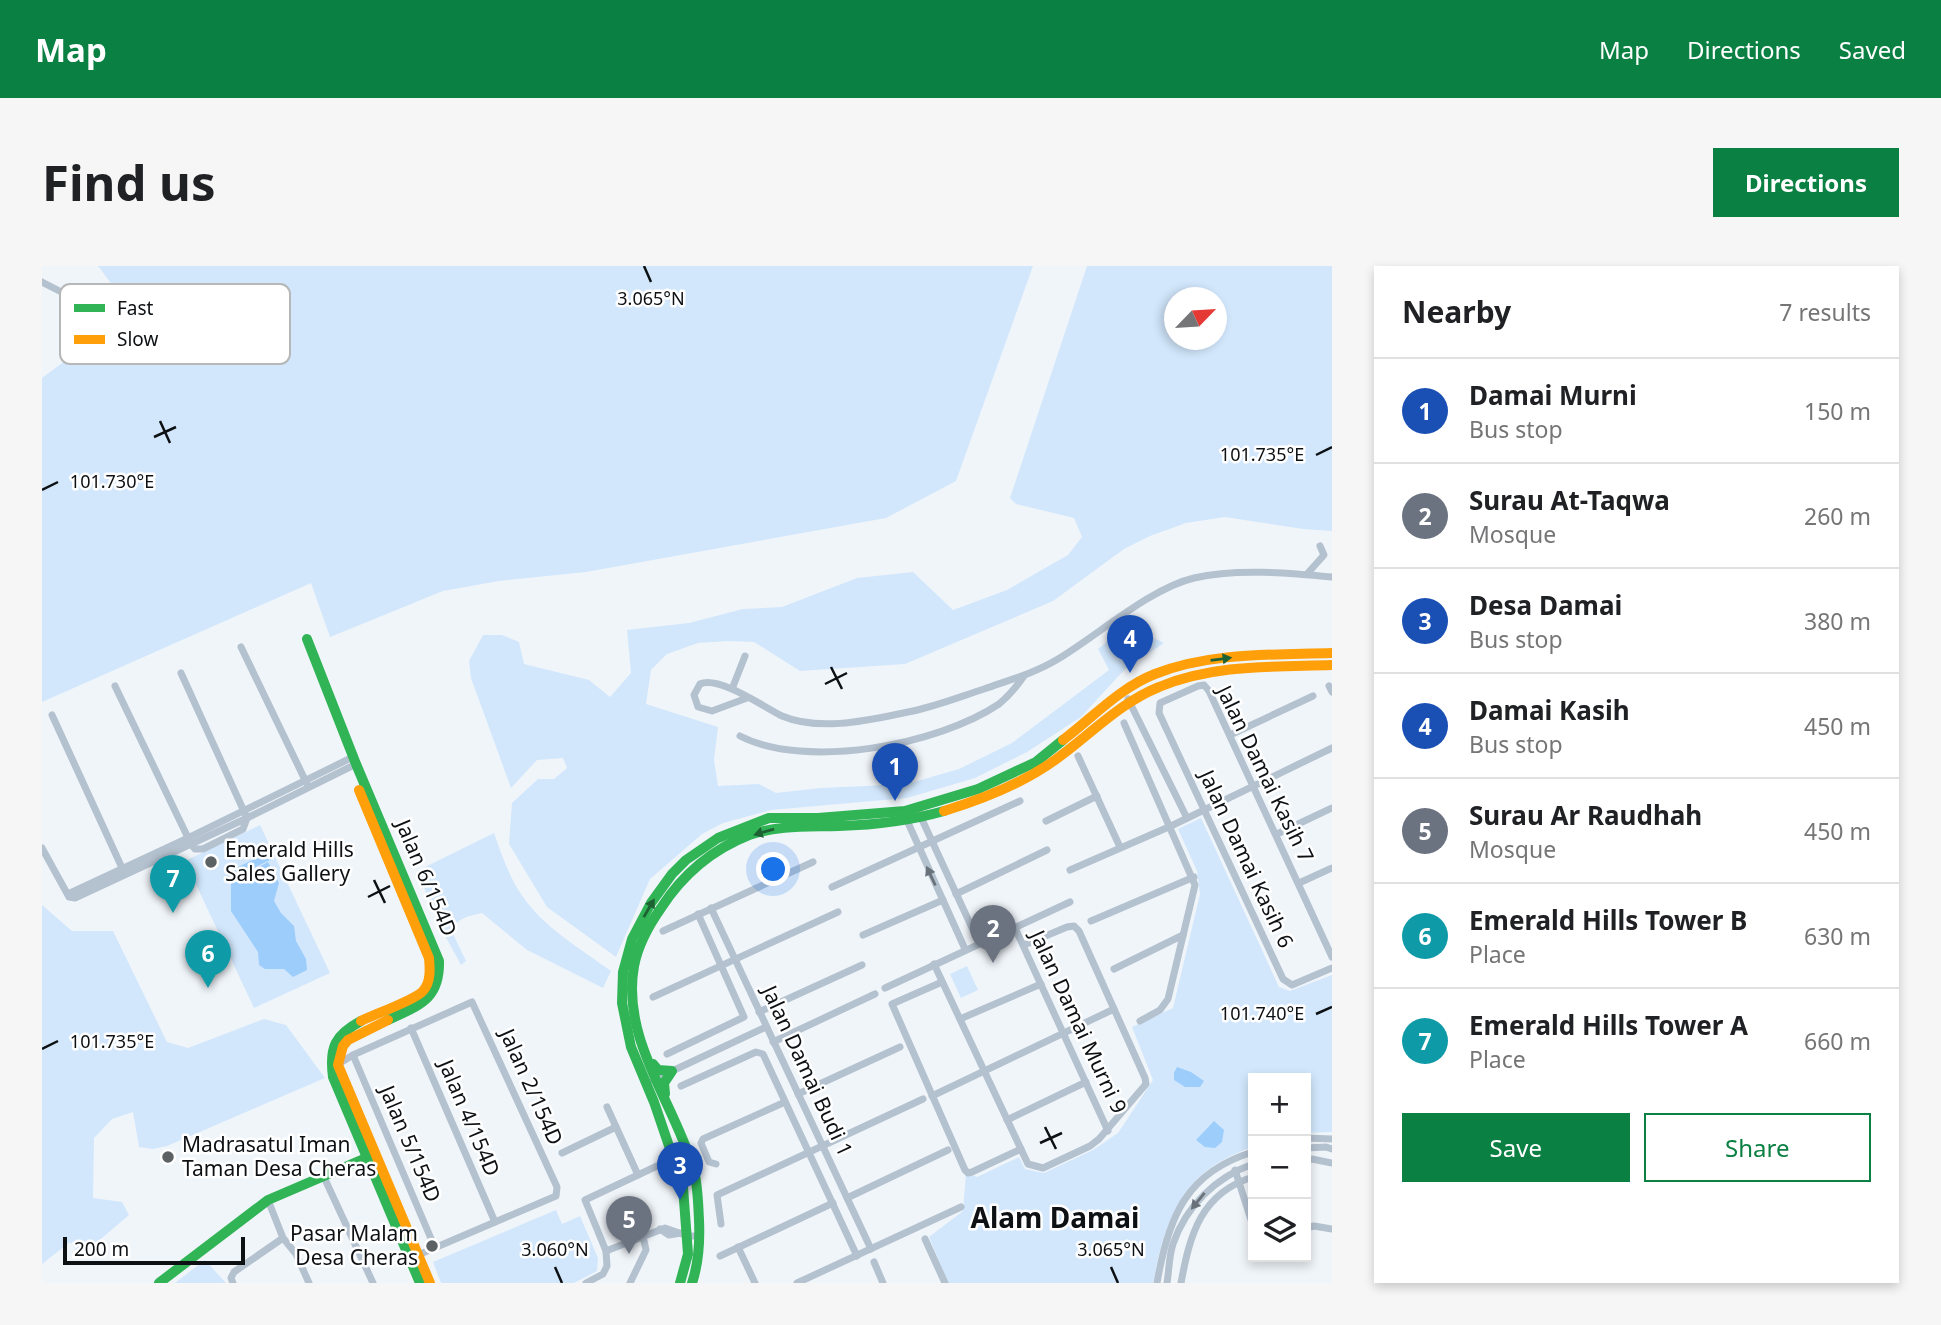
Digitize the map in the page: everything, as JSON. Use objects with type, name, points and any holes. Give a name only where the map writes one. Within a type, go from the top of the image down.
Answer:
[{"type":"street","points":[[42,282],[60,291]]},
{"type":"street","points":[[1307,574],[1324,555],[1320,546]]},
{"type":"street","points":[[747,698],[712,711],[698,707],[694,695],[695,689],[706,682],[713,682],[799,722],[853,721],[910,712],[1024,675],[1054,661],[1170,586],[1195,578],[1236,574],[1307,574],[1332,577]]},
{"type":"street","name":"Jalan 6/154D","points":[[304,640],[429,958],[431,971],[428,983],[421,993],[341,1034],[332,1052],[332,1077]]},
{"type":"street","points":[[241,647],[307,784]]},
{"type":"street","points":[[692,1283],[696,1270],[679,1172],[631,1047],[622,1003],[622,972],[632,939],[651,903],[686,860],[721,843],[773,828],[841,826],[918,813],[1036,762],[1127,698],[1154,674],[1197,662],[1233,657],[1332,653]]},
{"type":"street","points":[[732,689],[744,656]]},
{"type":"street","points":[[1127,698],[1216,671],[1266,666],[1332,665]]},
{"type":"street","points":[[181,673],[246,814]]},
{"type":"street","points":[[740,736],[757,746],[783,751],[831,752],[875,748],[952,727],[999,704],[1013,691],[1024,675]]},
{"type":"street","name":"Jalan Damai Kasih 7","points":[[1160,703],[1204,685],[1209,691],[1332,957]]},
{"type":"street","points":[[115,686],[190,841]]},
{"type":"street","points":[[1230,735],[1313,696]]},
{"type":"street","points":[[1127,698],[1187,818]]},
{"type":"street","name":"Jalan Damai Kasih 6","points":[[1160,703],[1159,713],[1283,979],[1292,985],[1332,968]]},
{"type":"street","points":[[52,715],[124,872]]},
{"type":"street","points":[[1124,723],[1194,877],[1194,892],[1165,1006],[1140,1021]]},
{"type":"street","points":[[1070,870],[1171,826],[1332,748]]},
{"type":"street","points":[[1078,756],[1120,847]]},
{"type":"street","points":[[42,848],[68,894],[124,872],[351,762]]},
{"type":"street","name":"Jalan 6/154D","points":[[338,1065],[343,1046],[348,1040],[427,1000],[435,991],[440,970],[436,951],[351,762]]},
{"type":"street","points":[[1046,821],[1097,796]]},
{"type":"street","points":[[832,887],[1020,801]]},
{"type":"street","points":[[1277,834],[1332,808]]},
{"type":"street","points":[[918,813],[979,943]]},
{"type":"street","points":[[905,815],[965,949]]},
{"type":"street","points":[[680,1283],[688,1254],[693,1166],[635,1023],[631,993],[634,964],[644,937],[683,877],[721,843]]},
{"type":"street","points":[[956,894],[1047,850]]},
{"type":"street","points":[[663,931],[813,862]]},
{"type":"street","points":[[1299,883],[1332,868]]},
{"type":"street","points":[[1091,921],[1194,877]]},
{"type":"street","points":[[863,935],[943,901]]},
{"type":"street","points":[[885,988],[1070,902]]},
{"type":"street","points":[[950,917],[956,918],[961,913],[961,904]]},
{"type":"street","name":"Jalan Damai Budi 1","points":[[711,908],[871,1249]]},
{"type":"street","points":[[653,997],[838,912]]},
{"type":"street","points":[[667,1054],[744,1017],[698,914]]},
{"type":"street","points":[[934,964],[1028,1164],[1043,1168],[1090,1146],[1108,1130],[1146,1084],[1079,931],[1074,926],[1067,927],[1024,946]]},
{"type":"street","points":[[1321,931],[1332,926]]},
{"type":"street","name":"Jalan Damai Murni 9","points":[[1015,928],[1108,1130]]},
{"type":"street","points":[[1114,969],[1183,935]]},
{"type":"street","points":[[759,1012],[862,965]]},
{"type":"street","points":[[942,982],[892,1004],[968,1173],[1021,1149]]},
{"type":"street","points":[[960,1019],[1041,984]]},
{"type":"street","points":[[773,1042],[875,993]]},
{"type":"street","name":"Jalan 2/154D","points":[[411,1028],[472,1002],[557,1187],[556,1196],[495,1222]]},
{"type":"street","points":[[932,1096],[1114,1009]]},
{"type":"street","points":[[645,1083],[766,1027]]},
{"type":"street","points":[[411,1028],[353,1055],[338,1065],[332,1077],[414,1257],[430,1283]]},
{"type":"street","name":"Jalan 4/154D","points":[[411,1028],[495,1222]]},
{"type":"street","points":[[799,1094],[900,1047]]},
{"type":"street","points":[[681,1086],[760,1052],[857,1256]]},
{"type":"street","name":"Jalan 5/154D","points":[[353,1055],[435,1248]]},
{"type":"street","points":[[650,1060],[658,1070],[672,1072]]},
{"type":"street","points":[[338,1065],[368,1160]]},
{"type":"street","points":[[665,1096],[664,1083],[672,1072]]},
{"type":"street","points":[[1007,1120],[1086,1082]]},
{"type":"street","points":[[721,1224],[718,1195],[923,1098]]},
{"type":"street","points":[[716,1164],[709,1162],[701,1143],[703,1139],[785,1102]]},
{"type":"street","points":[[607,1107],[638,1175]]},
{"type":"street","points":[[562,1153],[616,1127]]},
{"type":"street","points":[[1311,1138],[1332,1139]]},
{"type":"street","points":[[1311,1148],[1332,1149]]},
{"type":"street","points":[[847,1198],[948,1150]]},
{"type":"street","points":[[1157,1283],[1164,1243],[1179,1208],[1198,1182],[1230,1159],[1248,1154]]},
{"type":"street","points":[[1311,1159],[1332,1163]]},
{"type":"street","points":[[159,1283],[268,1200],[323,1175],[368,1160]]},
{"type":"street","points":[[586,1283],[603,1274],[607,1266],[606,1251],[585,1200],[657,1166]]},
{"type":"street","points":[[1167,1283],[1173,1245],[1188,1213],[1207,1190],[1235,1170],[1248,1166]]},
{"type":"street","points":[[1235,1170],[1248,1209]]},
{"type":"street","points":[[323,1175],[373,1283]]},
{"type":"street","points":[[1181,1283],[1195,1228],[1205,1210],[1220,1193],[1248,1179]]},
{"type":"street","points":[[268,1200],[283,1238],[296,1254],[309,1283]]},
{"type":"street","points":[[720,1256],[833,1203]]},
{"type":"street","points":[[797,1283],[961,1207]]},
{"type":"street","points":[[414,1257],[495,1222]]},
{"type":"street","points":[[1311,1227],[1332,1230]]},
{"type":"street","points":[[606,1251],[660,1229],[690,1235]]},
{"type":"street","points":[[630,1283],[646,1250],[643,1236]]},
{"type":"street","points":[[233,1283],[231,1278],[234,1272],[283,1238]]},
{"type":"street","points":[[925,1239],[945,1283]]},
{"type":"street","points":[[738,1247],[755,1283]]},
{"type":"street","points":[[414,1257],[420,1283]]},
{"type":"street","points":[[874,1262],[883,1283]]},
{"type":"street","points":[[603,1274],[607,1283]]},
{"type":"shaded area","points":[[98,266],[1033,266],[956,481],[886,518],[586,572],[499,581],[443,591],[330,637],[311,583],[42,702],[42,378],[61,364],[290,364],[290,284],[112,284]]},
{"type":"shaded area","points":[[1087,266],[1332,266],[1332,531],[1225,517],[1186,523],[1124,549],[1053,601],[905,664],[800,671],[754,642],[698,643],[667,654],[651,670],[646,704],[718,727],[714,760],[718,786],[759,784],[776,793],[907,784],[959,769],[1012,743],[1109,670],[1098,649],[1128,625],[1164,643],[1125,669],[1081,717],[1027,752],[975,778],[907,798],[771,810],[723,823],[702,834],[650,879],[616,957],[547,907],[509,844],[512,803],[538,779],[554,779],[567,768],[563,758],[537,760],[511,788],[471,678],[469,661],[483,635],[502,635],[519,642],[524,664],[589,680],[610,697],[631,673],[627,630],[689,623],[743,609],[782,607],[857,578],[913,572],[953,610],[1007,590],[1068,555],[1082,537],[1074,518],[1016,504],[1010,498]]},
{"type":"shaded area","points":[[1201,818],[1279,987],[1290,991],[1332,975],[1332,1132],[1311,1133],[1311,1073],[1248,1073],[1248,1149],[1210,1169],[1194,1182],[1182,1198],[1164,1237],[1153,1283],[948,1283],[929,1237],[963,1211],[966,1173],[977,1177],[1019,1157],[1025,1169],[1044,1173],[1093,1150],[1118,1133],[1153,1080],[1132,1027],[1173,1008],[1200,894],[1197,871],[1178,829]]},
{"type":"shaded area","points":[[260,825],[330,973],[254,1008],[185,861]]},
{"type":"shaded area","points":[[494,833],[513,881],[530,906],[557,932],[611,971],[603,988],[527,950],[482,913],[466,917],[454,924],[453,934],[466,961],[461,965],[442,930],[417,871]]},
{"type":"shaded area","points":[[42,905],[72,931],[113,931],[167,1042],[188,1048],[264,1019],[286,1025],[325,1078],[167,1146],[153,1149],[139,1147],[133,1112],[112,1119],[94,1138],[93,1198],[122,1202],[129,1215],[81,1256],[70,1242],[42,1264]]},
{"type":"shaded area","points":[[967,966],[978,990],[961,998],[950,974]]},
{"type":"shaded area","points":[[556,1210],[562,1224],[580,1216],[598,1258],[597,1271],[574,1283],[441,1283],[433,1262]]},
{"type":"shaded area","points":[[205,1260],[226,1283],[175,1283]]},
{"type":"water","points":[[271,851],[274,858],[229,880],[226,873]]},
{"type":"water","points":[[268,862],[279,883],[274,901],[294,926],[296,941],[306,959],[307,970],[293,977],[284,969],[265,969],[259,965],[258,952],[231,911],[231,882]]},
{"type":"water","points":[[1177,1067],[1204,1081],[1200,1087],[1185,1087],[1174,1080]]},
{"type":"water","points":[[1214,1121],[1224,1130],[1222,1142],[1215,1148],[1205,1147],[1196,1140]]},
{"type":"traffic: fast","points":[[307,639],[439,961],[436,985],[426,1000],[388,1020]]},
{"type":"traffic: fast","points":[[680,1283],[688,1254],[683,1187],[654,1102],[631,1047],[622,1003],[623,972],[632,939],[651,903],[686,860],[718,838],[769,818],[818,818],[905,811],[978,789],[1036,762],[1063,740]]},
{"type":"traffic: fast","points":[[692,1283],[698,1260],[699,1236],[695,1173],[651,1069],[635,1019],[632,993],[634,966],[648,928],[688,874],[722,848],[749,835],[782,828],[892,822],[944,811]]},
{"type":"traffic: fast","points":[[361,1021],[345,1031],[336,1043],[332,1058],[333,1077],[420,1283]]},
{"type":"traffic: fast","points":[[653,1064],[658,1070],[672,1071],[664,1083],[665,1094]]},
{"type":"traffic: fast","points":[[159,1283],[268,1200],[373,1155]]},
{"type":"traffic: slow","points":[[1063,740],[1130,687],[1176,667],[1242,656],[1332,653]]},
{"type":"traffic: slow","points":[[944,811],[1016,784],[1055,760],[1117,711],[1159,687],[1222,670],[1332,665]]},
{"type":"traffic: slow","points":[[359,790],[429,958],[430,971],[427,984],[419,995],[361,1021]]},
{"type":"traffic: slow","points":[[388,1020],[348,1040],[343,1046],[338,1065],[430,1283]]},
{"type":"place","name":"Damai Kasih","points":[[1130,673]]},
{"type":"place","name":"Damai Murni","points":[[895,801]]},
{"type":"place","name":"Emerald Hills Sales Gallery","points":[[211,862]]},
{"type":"place","name":"Emerald Hills Tower A","points":[[173,913]]},
{"type":"place","name":"Surau At-Taqwa","points":[[993,963]]},
{"type":"place","name":"Emerald Hills Tower B","points":[[208,988]]},
{"type":"place","name":"Madrasatul Iman Taman Desa Cheras","points":[[168,1157]]},
{"type":"place","name":"Desa Damai","points":[[680,1200]]},
{"type":"place","name":"Pasar Malam Desa Cheras","points":[[432,1246]]},
{"type":"place","name":"Surau Ar Raudhah","points":[[629,1254]]},
{"type":"district","name":"Alam Damai","points":[[1055,1218]]}]
